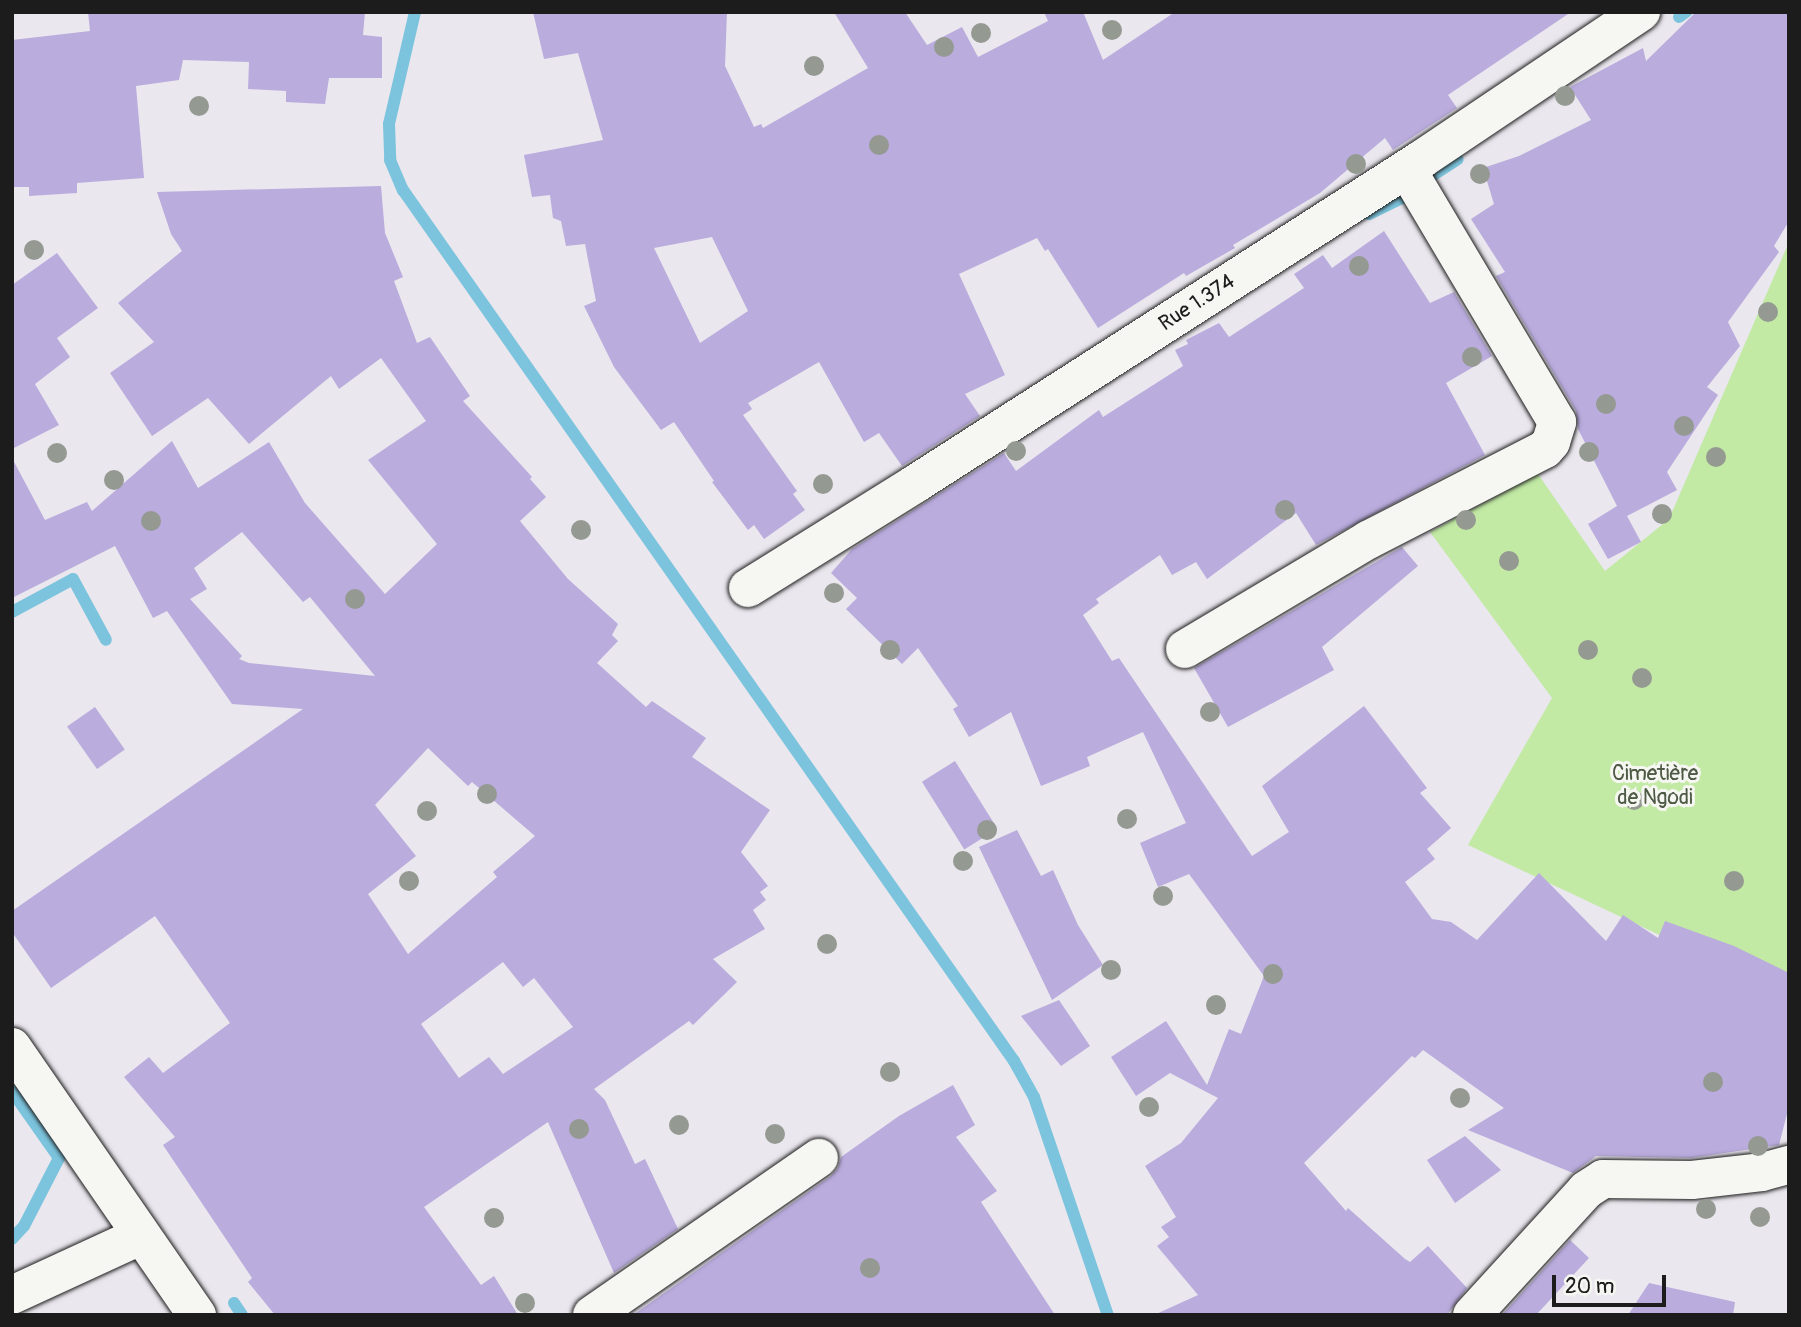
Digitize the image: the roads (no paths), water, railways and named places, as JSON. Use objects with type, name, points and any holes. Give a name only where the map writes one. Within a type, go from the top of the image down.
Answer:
[{"type":"street","name":"Rue 1.374","points":[[748,588],[1407,169],[1642,12]]},
{"type":"street","points":[[1185,649],[1368,540],[1545,449],[1551,442],[1557,422],[1407,169]]},
{"type":"street","points":[[12,1047],[197,1315]]},
{"type":"street","points":[[592,1315],[819,1158]]},
{"type":"street","points":[[1472,1315],[1586,1190],[1602,1180],[1692,1180],[1762,1172],[1789,1165]]},
{"type":"street","points":[[12,1295],[140,1236]]},
{"type":"waterway","points":[[415,12],[389,124],[390,160],[403,190],[1014,1061],[1034,1097],[1108,1315]]},
{"type":"waterway","points":[[1679,17],[1686,12]]},
{"type":"waterway","points":[[1424,181],[1458,159]]},
{"type":"waterway","points":[[1369,214],[1408,195]]},
{"type":"waterway","points":[[12,612],[73,579],[106,640]]},
{"type":"waterway","points":[[12,1091],[59,1158],[24,1226],[12,1239]]},
{"type":"waterway","points":[[234,1303],[242,1315]]},
{"type":"park label","name":"Cimetière de Ngodi","points":[[1655,786]]}]
